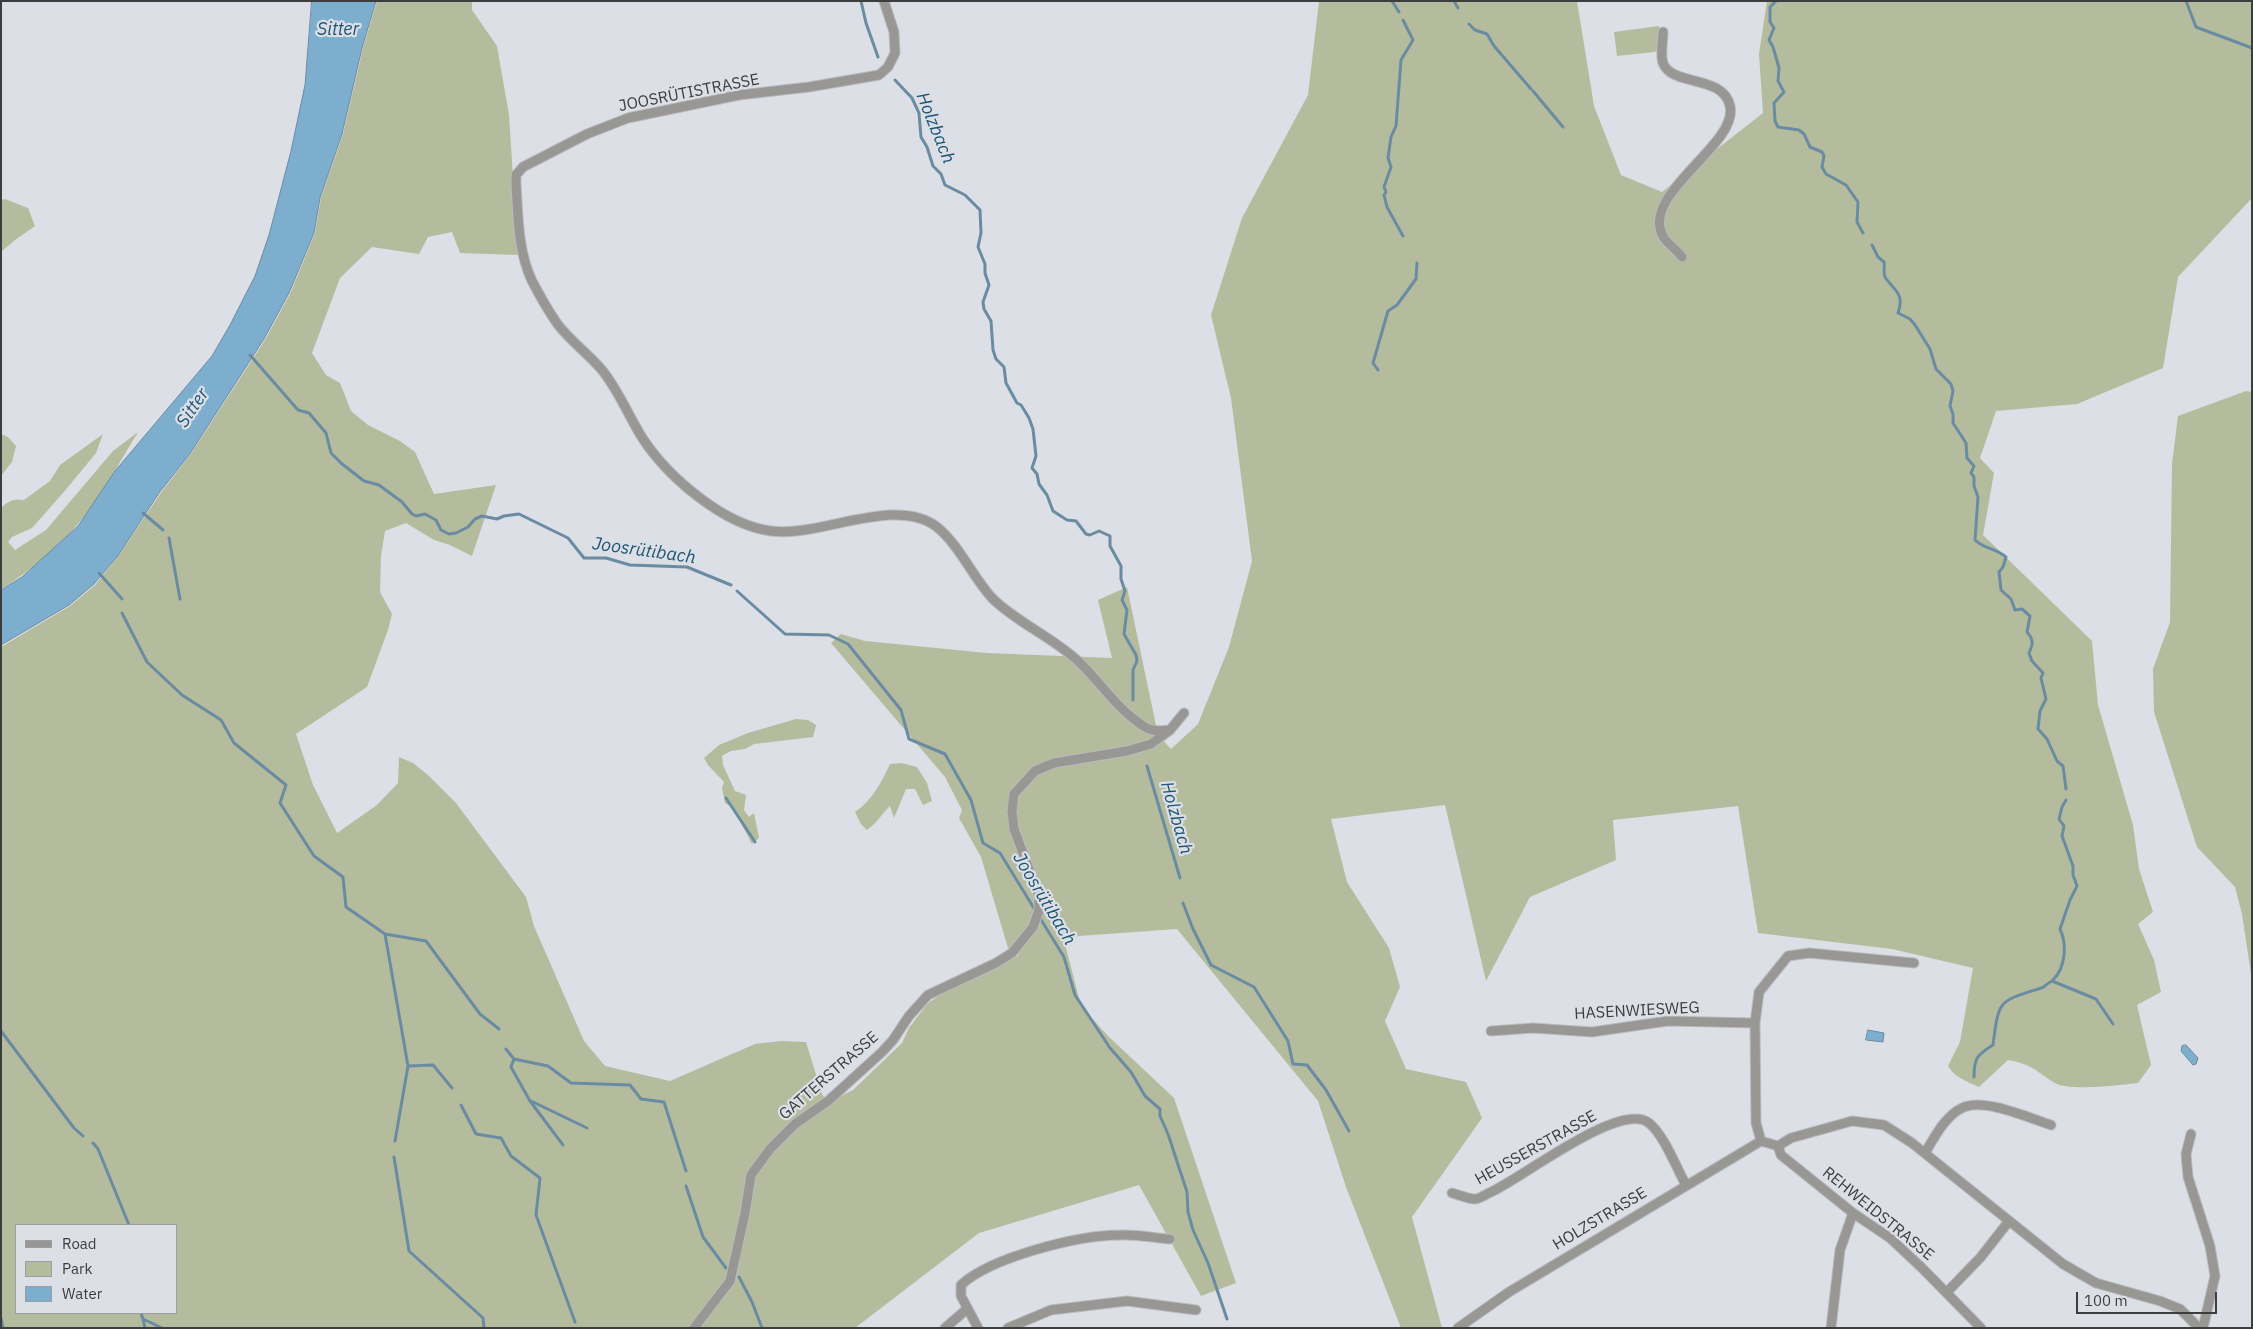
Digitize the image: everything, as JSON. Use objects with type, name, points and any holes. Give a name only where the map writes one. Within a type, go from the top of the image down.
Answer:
[{"type":"street","name":"JOOSRÜTISTRASSE","points":[[884,1],[894,32],[895,53],[888,66],[878,75],[809,88],[738,95],[628,118],[587,134],[523,167],[516,175],[516,184],[521,246],[532,281],[558,324],[602,371],[644,440],[658,458],[700,498],[723,513],[748,525],[770,531],[792,533],[861,519],[894,516],[909,515],[923,519],[937,528],[949,540],[993,598],[1017,617],[1049,637],[1079,662],[1111,698],[1138,722],[1151,730],[1170,730]]},
{"type":"street","points":[[1663,32],[1663,62],[1667,69],[1684,78],[1713,86],[1725,95],[1730,106],[1730,117],[1724,133],[1680,181],[1662,210],[1660,225],[1664,238],[1682,257]]},
{"type":"street","name":"GATTERSTRASSE","points":[[694,1328],[730,1281],[745,1214],[751,1175],[770,1149],[795,1124],[828,1101],[882,1052],[893,1040],[909,1016],[928,995],[996,963],[1012,953],[1033,927],[1039,910],[1039,896],[1014,829],[1012,811],[1014,794],[1035,771],[1062,762],[1150,744],[1170,730],[1184,713]]},
{"type":"street","points":[[1914,963],[1809,953],[1788,956],[1759,992],[1755,1023],[1756,1124],[1761,1141],[1778,1146],[1800,1136],[1843,1123],[1861,1122],[1884,1125],[1900,1134],[1925,1153],[2063,1264],[2080,1275],[2122,1292],[2160,1301],[2180,1309],[2201,1328],[2215,1276],[2210,1246],[2188,1177],[2186,1154],[2191,1134]]},
{"type":"street","name":"HASENWIESWEG","points":[[1491,1031],[1533,1028],[1592,1032],[1668,1022],[1755,1023]]},
{"type":"street","points":[[1925,1153],[1950,1118],[1960,1108],[1971,1105],[1991,1106],[2051,1125]]},
{"type":"street","name":"HEUSSERSTRASSE","points":[[1452,1193],[1474,1199],[1500,1188],[1577,1140],[1619,1120],[1630,1117],[1641,1118],[1650,1124],[1660,1136],[1686,1185]]},
{"type":"street","name":"HOLZSTRASSE","points":[[1458,1328],[1510,1292],[1761,1141]]},
{"type":"street","name":"REHWEIDSTRASSE","points":[[1778,1146],[1781,1155],[1853,1213],[1890,1238],[1947,1292],[1981,1328]]},
{"type":"street","points":[[1831,1328],[1840,1250],[1853,1213]]},
{"type":"street","points":[[1947,1292],[1980,1258],[2009,1221]]},
{"type":"street","points":[[978,1328],[961,1296],[962,1285],[972,1276],[990,1266],[1059,1242],[1121,1235],[1170,1239]]},
{"type":"street","points":[[1008,1328],[1051,1310],[1127,1301],[1196,1310]]},
{"type":"street","points":[[945,1328],[967,1309]]},
{"type":"green space","points":[[377,1],[472,1],[472,10],[497,46],[509,115],[518,255],[460,253],[452,232],[428,237],[419,254],[372,247],[340,278],[312,353],[326,375],[340,383],[351,411],[368,425],[400,441],[415,452],[434,494],[496,485],[472,556],[450,545],[434,540],[406,523],[385,531],[381,556],[380,592],[392,614],[367,687],[296,734],[313,785],[337,833],[377,805],[398,783],[399,757],[413,763],[428,775],[456,803],[526,897],[534,926],[584,1041],[605,1066],[670,1081],[755,1044],[781,1041],[806,1042],[822,1094],[827,1101],[790,1125],[747,1174],[727,1281],[692,1328],[1,1328],[1,647],[70,606],[95,585],[117,558],[160,494],[190,455],[265,340],[290,294],[315,233],[321,198],[343,134],[363,48]]},
{"type":"green space","points":[[1319,1],[1577,1],[1594,106],[1621,175],[1662,192],[1763,113],[1759,54],[1767,1],[2252,1],[2252,198],[2178,277],[2163,368],[2077,404],[1996,411],[1980,458],[1994,473],[1983,535],[2092,641],[2098,705],[2133,825],[2139,869],[2153,912],[2138,924],[2154,960],[2161,992],[2137,1005],[2151,1065],[2138,1083],[2107,1086],[2070,1087],[2060,1085],[2028,1066],[2008,1060],[1979,1087],[1962,1079],[1948,1066],[1960,1042],[1973,968],[1892,949],[1758,933],[1738,806],[1613,820],[1616,860],[1530,897],[1486,981],[1445,805],[1331,819],[1347,882],[1389,948],[1400,987],[1385,1021],[1406,1069],[1466,1082],[1482,1118],[1412,1217],[1442,1328],[1401,1328],[1346,1187],[1318,1101],[1177,929],[1079,936],[1068,938],[1065,944],[1081,1006],[1108,1036],[1174,1098],[1236,1283],[1201,1296],[1139,1185],[979,1233],[855,1328],[696,1328],[732,1282],[753,1175],[773,1149],[829,1102],[853,1090],[902,1043],[909,1028],[927,1004],[952,986],[1004,964],[1019,955],[1008,948],[981,857],[959,818],[962,810],[945,777],[831,643],[841,634],[865,641],[987,653],[1112,658],[1098,600],[1127,587],[1158,735],[1171,749],[1198,724],[1229,647],[1252,561],[1231,398],[1211,315],[1242,218],[1308,95]]},
{"type":"green space","points":[[1659,26],[1659,47],[1655,52],[1617,56],[1614,32]]},
{"type":"green space","points":[[5,199],[28,208],[35,226],[1,252],[1,200]]},
{"type":"green space","points":[[2246,391],[2252,392],[2252,981],[2242,914],[2235,887],[2197,847],[2154,712],[2153,669],[2170,622],[2172,464],[2178,416]]},
{"type":"green space","points":[[138,432],[102,491],[77,525],[42,560],[1,589],[1,508],[11,501],[17,499],[24,500],[50,481],[60,465],[103,434],[96,453],[63,493],[32,528],[12,537],[8,542],[15,550],[46,530],[113,451]]},
{"type":"green space","points":[[1,434],[8,437],[16,446],[12,462],[1,476]]},
{"type":"green space","points":[[796,719],[808,720],[816,725],[813,737],[754,744],[745,749],[731,751],[722,756],[723,765],[735,791],[746,795],[744,810],[749,817],[754,813],[759,838],[752,844],[733,808],[725,803],[722,788],[724,782],[704,758],[719,745],[748,733]]},
{"type":"green space","points":[[901,763],[917,767],[927,783],[932,801],[923,805],[915,789],[906,789],[894,818],[890,806],[867,830],[861,824],[855,812],[867,802],[880,784],[890,764]]},
{"type":"water","name":"Sitter","points":[[312,1],[376,1],[362,48],[342,134],[320,198],[314,233],[289,293],[264,339],[189,455],[159,493],[117,557],[94,584],[69,605],[1,645],[1,590],[22,577],[78,526],[115,471],[212,356],[255,276],[269,235],[291,151],[305,85]]},
{"type":"water","points":[[1868,1030],[1884,1033],[1883,1042],[1866,1040]]},
{"type":"water","points":[[2186,1045],[2198,1058],[2196,1064],[2193,1065],[2181,1051],[2182,1046]]},
{"type":"waterway","name":"Holzbach","points":[[861,1],[866,23],[878,57]]},
{"type":"waterway","points":[[1392,1],[1399,12]]},
{"type":"waterway","points":[[1454,1],[1458,8]]},
{"type":"waterway","points":[[1776,1],[1770,7],[1770,22],[1774,28],[1769,40],[1779,68],[1778,81],[1784,92],[1774,103],[1775,121],[1778,127],[1799,130],[1804,134],[1810,147],[1822,152],[1824,156],[1822,167],[1826,174],[1846,185],[1858,202],[1857,222],[1863,233]]},
{"type":"waterway","points":[[2186,1],[2196,27],[2252,48]]},
{"type":"waterway","points":[[1403,20],[1413,40],[1401,60],[1396,126],[1391,137],[1388,158],[1391,167],[1384,187],[1386,192],[1384,195],[1387,207],[1403,236]]},
{"type":"waterway","points":[[1469,24],[1475,30],[1487,34],[1494,46],[1531,89]]},
{"type":"waterway","name":"Holzbach","points":[[895,80],[912,98],[919,113],[921,137],[927,147],[933,166],[941,174],[945,185],[965,195],[980,210],[981,233],[978,247],[985,264],[985,273],[989,285],[983,302],[984,309],[991,321],[993,350],[996,359],[1004,367],[1006,383],[1017,403],[1021,405],[1029,418],[1033,429],[1036,456],[1032,468],[1037,474],[1039,484],[1047,495],[1053,511],[1067,520],[1076,521],[1086,534],[1090,535],[1099,531],[1110,536],[1110,546],[1121,566],[1121,579],[1125,591],[1122,600],[1127,610],[1124,634],[1136,655],[1137,661],[1133,670],[1133,700]]},
{"type":"waterway","points":[[1533,91],[1563,127]]},
{"type":"waterway","points":[[1872,245],[1878,257],[1884,262],[1885,277],[1898,293],[1900,301],[1898,313],[1910,319],[1915,325],[1930,349],[1936,369],[1951,384],[1953,391],[1950,406],[1953,414],[1953,423],[1966,443],[1967,458],[1974,466],[1971,473],[1974,477],[1974,486],[1978,497],[1975,540],[2006,557],[2003,567],[1999,572],[2001,590],[2011,599],[2015,610],[2022,609],[2030,616],[2027,632],[2032,642],[2029,653],[2032,661],[2043,673],[2041,678],[2046,699],[2040,711],[2038,729],[2047,739],[2057,761],[2063,766],[2066,789]]},
{"type":"waterway","points":[[1378,370],[1373,363],[1388,311],[1397,305],[1416,279],[1417,263]]},
{"type":"waterway","name":"Joosrütibach","points":[[250,355],[298,410],[309,413],[326,433],[331,453],[341,463],[364,481],[379,485],[402,502],[412,514],[416,516],[425,514],[436,520],[441,530],[449,534],[468,527],[475,519],[482,516],[497,519],[519,514],[568,538],[584,558],[606,558],[630,565],[687,567],[731,585]]},
{"type":"waterway","points":[[143,513],[163,530]]},
{"type":"waterway","points":[[169,538],[180,599]]},
{"type":"waterway","points":[[99,573],[122,599]]},
{"type":"waterway","name":"Joosrütibach","points":[[737,591],[785,634],[829,635],[848,644],[901,710],[909,739],[945,754],[971,800],[983,843],[1000,853],[1064,957],[1075,995],[1110,1048],[1131,1072],[1145,1096],[1160,1109],[1160,1116],[1168,1134],[1187,1192],[1188,1212],[1193,1230],[1208,1263],[1227,1319]]},
{"type":"waterway","points":[[122,613],[147,662],[182,695],[221,720],[234,743],[286,785],[280,803],[314,856],[343,877],[346,907],[385,934],[426,941],[480,1014],[499,1029]]},
{"type":"waterway","name":"Holzbach","points":[[1147,766],[1180,878]]},
{"type":"waterway","points":[[726,798],[755,842]]},
{"type":"waterway","points":[[1974,1077],[1977,1058],[1993,1045],[1997,1018],[2004,1004],[2010,999],[2044,987],[2053,980],[2061,969],[2064,941],[2060,929],[2077,886],[2073,875],[2073,866],[2062,836],[2064,826],[2059,819],[2066,800]]},
{"type":"waterway","name":"Holzbach","points":[[1183,903],[1193,929],[1211,965],[1254,987],[1288,1041],[1293,1064],[1307,1065],[1326,1090],[1349,1131]]},
{"type":"waterway","points":[[385,934],[408,1066],[395,1141]]},
{"type":"waterway","points":[[2052,981],[2096,999],[2113,1024]]},
{"type":"waterway","points":[[1,1031],[74,1128],[83,1136]]},
{"type":"waterway","points":[[506,1049],[514,1059],[548,1066],[571,1083],[630,1085],[641,1099],[664,1102],[686,1171]]},
{"type":"waterway","points":[[514,1059],[511,1067],[530,1101],[563,1145]]},
{"type":"waterway","points":[[408,1066],[433,1065],[452,1088]]},
{"type":"waterway","points":[[531,1101],[587,1128]]},
{"type":"waterway","points":[[461,1105],[476,1134],[501,1138],[511,1156],[540,1178],[536,1215],[575,1322]]},
{"type":"waterway","points":[[93,1143],[98,1149],[129,1224]]},
{"type":"waterway","points":[[394,1157],[409,1251],[483,1318],[484,1328]]},
{"type":"waterway","points":[[686,1186],[703,1237],[726,1268]]},
{"type":"waterway","points":[[739,1277],[752,1302],[762,1328]]},
{"type":"waterway","points":[[141,1314],[143,1319],[162,1328]]},
{"type":"waterway","points":[[1,1318],[3,1328]]},
{"type":"waterway","points":[[143,1319],[145,1328]]}]
